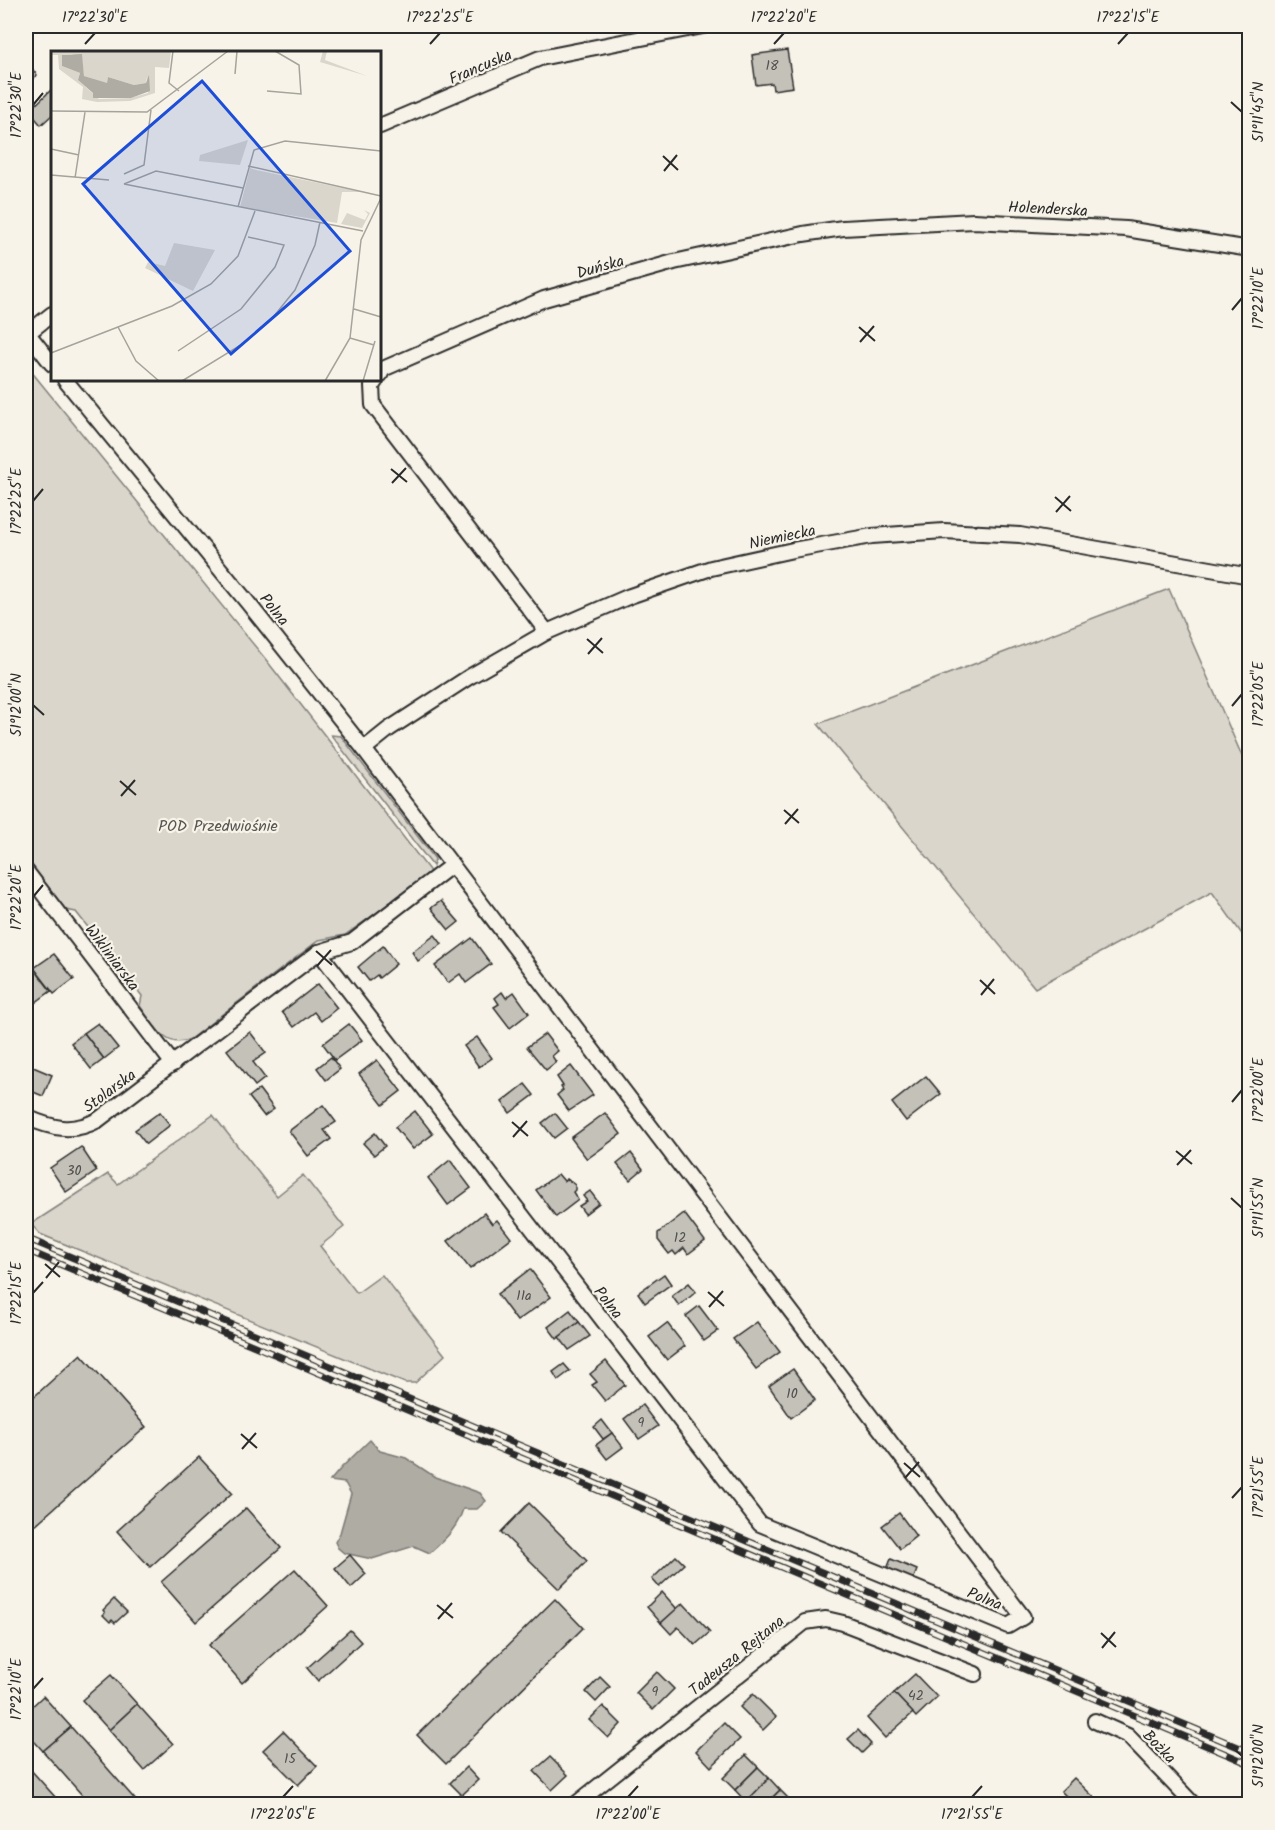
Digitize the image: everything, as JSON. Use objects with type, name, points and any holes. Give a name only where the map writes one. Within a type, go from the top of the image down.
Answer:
[{"type":"street","name":"Francuska","points":[[381,126],[540,58],[703,26]]},
{"type":"street","name":"Holenderska","points":[[843,228],[974,221],[997,222],[1126,229],[1250,249]]},
{"type":"street","name":"Duńska","points":[[381,373],[383,369],[544,299],[674,262],[803,234],[843,228]]},
{"type":"street","points":[[51,315],[27,332],[51,363]]},
{"type":"street","name":"Polna","points":[[66,381],[364,749],[1023,1617],[1008,1626],[760,1524],[319,952]]},
{"type":"street","points":[[375,381],[372,386],[373,405],[547,632]]},
{"type":"street","name":"Niemiecka","points":[[364,749],[389,729],[469,677],[547,632],[630,596],[711,568],[793,550],[872,536],[944,531],[1020,535],[1250,576]]},
{"type":"street","points":[[173,1064],[319,952],[352,942],[452,865]]},
{"type":"street","name":"Wikliniarska","points":[[26,871],[173,1064]]},
{"type":"street","name":"Stolarska","points":[[26,1117],[57,1129],[88,1125],[108,1113],[173,1064]]},
{"type":"street","name":"Tadeusza Rejtana","points":[[576,1804],[804,1622],[826,1619],[843,1623],[975,1674]]},
{"type":"street","name":"Bożka","points":[[1095,1721],[1128,1736],[1193,1804]]},
{"type":"green space","name":"POD Przedwiośnie","points":[[26,365],[267,661],[429,870],[430,875],[345,935],[319,940],[190,1039],[181,1042],[167,1038],[155,1027],[140,1006],[142,996],[76,912],[66,910],[26,858]]},
{"type":"green space","points":[[1169,589],[1249,772],[1249,944],[1212,892],[1035,988],[818,724]]},
{"type":"green space","points":[[331,735],[341,736],[435,859],[433,866]]},
{"type":"green space","points":[[213,1115],[277,1196],[303,1175],[344,1227],[320,1246],[357,1293],[382,1275],[445,1355],[415,1383],[405,1383],[40,1234],[31,1224],[108,1174],[118,1184]]},
{"type":"shaded area","points":[[370,1440],[380,1451],[406,1458],[435,1477],[480,1493],[486,1501],[477,1509],[463,1509],[454,1528],[430,1553],[414,1546],[372,1559],[344,1553],[335,1542],[340,1533],[351,1494],[345,1483],[330,1481]]},
{"type":"building","points":[[787,50],[793,87],[773,90],[772,83],[756,85],[752,55]]},
{"type":"building","points":[[26,62],[37,75],[26,85]]},
{"type":"building","points":[[51,90],[51,116],[41,125],[29,111]]},
{"type":"building","points":[[441,901],[459,922],[449,930],[431,908]]},
{"type":"building","points":[[435,935],[442,944],[418,961],[412,952]]},
{"type":"building","points":[[472,938],[491,964],[466,983],[460,974],[448,983],[435,966]]},
{"type":"building","points":[[383,946],[396,964],[379,978],[377,975],[369,981],[358,967]]},
{"type":"building","points":[[54,954],[74,979],[54,994],[34,968]]},
{"type":"building","points":[[30,963],[51,991],[32,1005],[26,997],[26,967]]},
{"type":"building","points":[[318,984],[337,1008],[321,1021],[314,1012],[294,1027],[282,1012]]},
{"type":"building","points":[[502,992],[506,998],[514,992],[529,1013],[510,1028],[494,1007],[499,1004],[495,998]]},
{"type":"building","points":[[98,1023],[118,1048],[104,1059],[84,1033]]},
{"type":"building","points":[[349,1024],[362,1040],[335,1060],[323,1044]]},
{"type":"building","points":[[250,1032],[266,1053],[253,1062],[265,1078],[255,1086],[227,1050]]},
{"type":"building","points":[[84,1033],[104,1059],[91,1069],[71,1043]]},
{"type":"building","points":[[545,1034],[558,1051],[552,1056],[556,1062],[546,1070],[527,1047]]},
{"type":"building","points":[[477,1037],[492,1058],[479,1067],[464,1046]]},
{"type":"building","points":[[331,1057],[340,1069],[326,1080],[317,1068]]},
{"type":"building","points":[[377,1060],[401,1091],[383,1105],[359,1074]]},
{"type":"building","points":[[26,1064],[52,1075],[43,1096],[26,1089]]},
{"type":"building","points":[[571,1066],[593,1095],[569,1111],[557,1095],[563,1090],[561,1087],[563,1086],[557,1077]]},
{"type":"building","points":[[926,1076],[941,1094],[906,1121],[892,1103]]},
{"type":"building","points":[[525,1084],[534,1095],[510,1113],[502,1102]]},
{"type":"building","points":[[259,1089],[274,1109],[264,1116],[249,1097]]},
{"type":"building","points":[[323,1105],[336,1122],[324,1130],[331,1139],[308,1156],[289,1131]]},
{"type":"building","points":[[415,1111],[433,1134],[413,1149],[395,1127]]},
{"type":"building","points":[[160,1112],[170,1125],[146,1144],[135,1130]]},
{"type":"building","points":[[555,1113],[567,1128],[554,1138],[542,1123]]},
{"type":"building","points":[[605,1113],[621,1134],[587,1159],[571,1138]]},
{"type":"building","points":[[375,1133],[385,1146],[374,1155],[363,1143]]},
{"type":"building","points":[[81,1147],[97,1171],[66,1192],[50,1168]]},
{"type":"building","points":[[631,1153],[643,1169],[630,1180],[617,1164]]},
{"type":"building","points":[[450,1160],[471,1188],[448,1205],[428,1178]]},
{"type":"building","points":[[558,1174],[564,1181],[567,1179],[575,1185],[573,1192],[578,1200],[556,1217],[536,1190]]},
{"type":"building","points":[[590,1191],[599,1203],[585,1214],[579,1206],[587,1201],[583,1196]]},
{"type":"building","points":[[484,1213],[492,1224],[497,1220],[511,1238],[470,1269],[448,1241]]},
{"type":"building","points":[[684,1213],[705,1241],[688,1254],[684,1248],[676,1255],[673,1251],[669,1254],[658,1240],[658,1233]]},
{"type":"building","points":[[530,1269],[551,1297],[517,1321],[497,1294]]},
{"type":"building","points":[[664,1274],[671,1284],[645,1303],[638,1293]]},
{"type":"building","points":[[689,1283],[696,1292],[679,1306],[672,1296]]},
{"type":"building","points":[[699,1306],[718,1331],[704,1341],[686,1316]]},
{"type":"building","points":[[570,1310],[579,1322],[557,1339],[548,1327]]},
{"type":"building","points":[[579,1322],[590,1336],[569,1350],[559,1337]]},
{"type":"building","points":[[757,1322],[780,1352],[756,1369],[733,1339]]},
{"type":"building","points":[[667,1323],[685,1346],[667,1360],[649,1337]]},
{"type":"building","points":[[81,1354],[146,1427],[26,1533],[26,1404]]},
{"type":"building","points":[[606,1361],[625,1385],[605,1401],[592,1385],[597,1382],[590,1374]]},
{"type":"building","points":[[564,1364],[570,1371],[558,1380],[553,1372]]},
{"type":"building","points":[[793,1369],[815,1400],[791,1418],[769,1386]]},
{"type":"building","points":[[642,1405],[658,1426],[639,1439],[624,1419]]},
{"type":"building","points":[[602,1420],[612,1433],[603,1439],[594,1427]]},
{"type":"building","points":[[612,1433],[623,1447],[607,1459],[596,1445]]},
{"type":"building","points":[[199,1457],[232,1493],[150,1567],[117,1531]]},
{"type":"building","points":[[529,1503],[587,1561],[559,1589],[501,1532]]},
{"type":"building","points":[[246,1508],[281,1548],[196,1622],[161,1582]]},
{"type":"building","points":[[899,1513],[916,1536],[900,1549],[882,1526]]},
{"type":"building","points":[[350,1555],[366,1574],[351,1588],[335,1568]]},
{"type":"building","points":[[676,1556],[684,1564],[659,1587],[652,1579]]},
{"type":"building","points":[[891,1559],[917,1570],[913,1580],[887,1569]]},
{"type":"building","points":[[295,1569],[328,1606],[242,1683],[209,1645]]},
{"type":"building","points":[[662,1592],[677,1609],[661,1623],[647,1607]]},
{"type":"building","points":[[114,1599],[127,1612],[115,1623],[112,1620],[110,1622],[103,1615],[105,1613],[103,1610]]},
{"type":"building","points":[[555,1599],[583,1628],[446,1764],[417,1735]]},
{"type":"building","points":[[683,1603],[710,1632],[695,1645],[678,1627],[671,1634],[661,1623]]},
{"type":"building","points":[[350,1630],[361,1642],[318,1681],[307,1668]]},
{"type":"building","points":[[657,1672],[674,1689],[653,1710],[636,1693]]},
{"type":"building","points":[[915,1674],[937,1697],[916,1717],[894,1693]]},
{"type":"building","points":[[111,1675],[137,1704],[109,1730],[82,1700]]},
{"type":"building","points":[[600,1677],[610,1687],[596,1702],[586,1692]]},
{"type":"building","points":[[894,1693],[913,1713],[885,1738],[867,1718]]},
{"type":"building","points":[[753,1694],[776,1717],[763,1730],[740,1707]]},
{"type":"building","points":[[43,1696],[71,1727],[43,1751],[26,1732],[26,1712]]},
{"type":"building","points":[[137,1704],[173,1744],[144,1770],[109,1730]]},
{"type":"building","points":[[603,1706],[621,1724],[608,1738],[589,1720]]},
{"type":"building","points":[[724,1723],[740,1739],[711,1767],[696,1751]]},
{"type":"building","points":[[71,1727],[139,1804],[90,1804],[43,1751]]},
{"type":"building","points":[[858,1730],[871,1744],[862,1753],[848,1739]]},
{"type":"building","points":[[283,1731],[317,1766],[298,1785],[263,1750]]},
{"type":"building","points":[[746,1755],[758,1767],[735,1790],[723,1778]]},
{"type":"building","points":[[550,1757],[568,1775],[552,1790],[534,1771]]},
{"type":"building","points":[[466,1767],[478,1780],[462,1795],[450,1783]]},
{"type":"building","points":[[758,1767],[769,1778],[746,1802],[735,1790]]},
{"type":"building","points":[[30,1769],[56,1798],[49,1804],[34,1804],[26,1795],[26,1774]]},
{"type":"building","points":[[769,1778],[780,1790],[766,1804],[746,1802]]},
{"type":"building","points":[[1074,1778],[1101,1804],[1074,1804],[1061,1791]]},
{"type":"building","points":[[780,1790],[792,1802],[766,1804]]},
{"type":"building","points":[[616,1796],[624,1804],[608,1804]]},
{"type":"railway","points":[[26,1238],[1250,1752]]},
{"type":"railway","points":[[26,1250],[1250,1764]]}]
